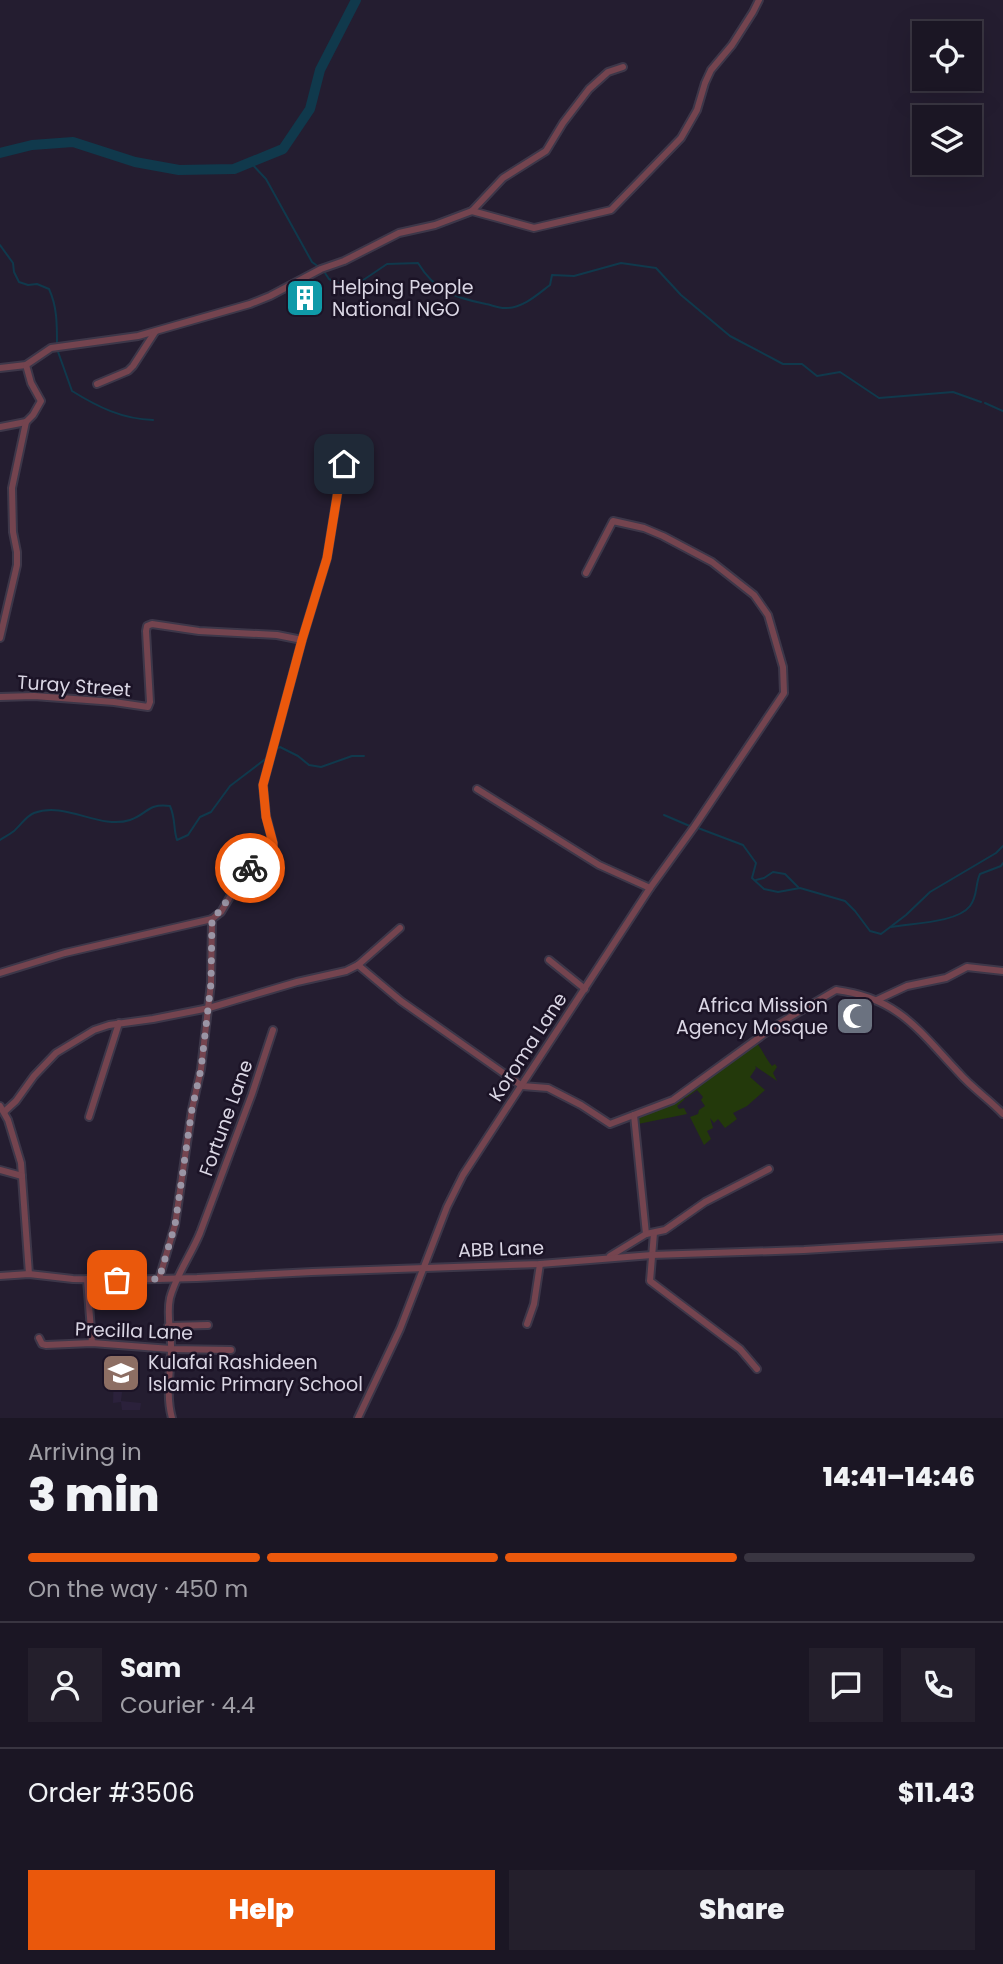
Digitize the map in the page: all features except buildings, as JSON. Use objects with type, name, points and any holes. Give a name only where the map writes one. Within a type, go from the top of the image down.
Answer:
[{"type":"street","points":[[472,211],[534,228],[611,210],[681,138],[697,110],[711,70],[732,45],[759,0]]},
{"type":"street","points":[[0,368],[26,365],[51,348],[155,332],[250,304],[399,233],[435,225],[472,211],[503,178],[546,151],[589,89],[608,72],[623,67]]},
{"type":"street","points":[[97,384],[128,371],[155,332]]},
{"type":"street","points":[[0,638],[17,565],[12,488],[26,422],[41,401],[31,383],[26,365]]},
{"type":"street","points":[[0,427],[26,422]]},
{"type":"street","points":[[0,973],[55,956],[212,919],[220,912],[243,875],[273,847],[266,817],[263,785],[327,558],[340,478],[353,445]]},
{"type":"street","name":"Koroma Lane","points":[[358,1418],[400,1329],[447,1207],[463,1175],[650,888],[784,693],[783,667],[768,615],[762,604],[712,562],[644,528],[613,521],[586,573]]},
{"type":"street","name":"Turay Street","points":[[0,697],[34,696],[148,707],[150,702],[146,631],[147,626],[152,624],[199,631],[277,635],[302,640]]},
{"type":"street","points":[[477,789],[599,865],[650,888]]},
{"type":"street","points":[[159,1279],[175,1225],[192,1109],[201,1069],[209,1008],[212,919]]},
{"type":"street","points":[[29,1274],[18,1147],[2,1109],[16,1101],[34,1076],[56,1053],[94,1030],[119,1023],[209,1008],[297,982],[346,971],[358,965],[400,928]]},
{"type":"street","points":[[549,960],[585,989]]},
{"type":"street","points":[[358,965],[401,1001],[522,1086],[548,1088],[610,1124],[673,1100],[775,1026],[836,990],[877,1000],[901,1013],[960,1075],[1003,1114]]},
{"type":"street","points":[[877,1000],[907,986],[946,978],[967,967],[1003,971]]},
{"type":"street","points":[[89,1117],[119,1023]]},
{"type":"street","name":"Fortune Lane","points":[[172,1418],[169,1399],[172,1349],[168,1316],[170,1297],[200,1233],[273,1030]]},
{"type":"street","points":[[634,1115],[650,1234],[650,1282],[740,1349],[757,1368]]},
{"type":"street","points":[[607,1257],[650,1234],[665,1230],[705,1202],[769,1169]]},
{"type":"street","points":[[0,1170],[22,1176]]},
{"type":"street","name":"ABB Lane","points":[[0,1276],[29,1274],[87,1279],[177,1279],[540,1264],[607,1257],[804,1250],[1003,1238]]},
{"type":"street","points":[[527,1324],[534,1304],[540,1264]]},
{"type":"street","points":[[87,1279],[92,1343]]},
{"type":"street","points":[[169,1326],[208,1325]]},
{"type":"street","name":"Precilla Lane","points":[[39,1338],[43,1345],[92,1343],[231,1350]]},
{"type":"shaded area","points":[[140,1366],[139,1377],[134,1375],[134,1372],[128,1372],[121,1401],[141,1403],[140,1410],[122,1410],[121,1402],[113,1403],[114,1367]]},
{"type":"green space","points":[[756,1042],[772,1066],[775,1064],[777,1067],[773,1073],[777,1081],[755,1066],[750,1077],[765,1090],[747,1106],[733,1113],[737,1119],[725,1128],[718,1119],[714,1123],[710,1118],[713,1128],[707,1131],[711,1139],[704,1145],[690,1117],[698,1114],[705,1106],[701,1100],[703,1097],[697,1090],[686,1098],[683,1095]]},
{"type":"green space","points":[[682,1096],[685,1099],[677,1106],[679,1109],[684,1108],[687,1114],[638,1124],[636,1116],[650,1113],[649,1111]]},
{"type":"waterway","points":[[0,153],[32,145],[73,142],[135,162],[179,170],[234,169],[283,149],[310,109],[320,70],[356,0]]},
{"type":"waterway","points":[[250,162],[266,179],[312,262],[323,270],[329,279],[350,289],[387,264],[418,263],[431,280],[447,292],[465,299],[507,308],[519,306],[535,296],[550,285],[552,275],[574,276],[621,263],[656,268],[681,295],[730,336],[783,364],[802,364],[817,376],[840,372],[879,398],[953,392],[981,402]]},
{"type":"waterway","points":[[0,245],[13,263],[19,282],[37,284],[49,289],[57,322],[57,343]]},
{"type":"waterway","points":[[57,349],[72,391],[111,411],[153,420]]},
{"type":"waterway","points":[[985,403],[1003,411]]},
{"type":"waterway","points":[[275,750],[280,747],[309,765],[321,767],[352,756],[364,756]]},
{"type":"waterway","points":[[0,840],[14,831],[31,814],[46,810],[118,822],[136,818],[162,805],[170,806],[177,840],[188,835],[200,817],[211,812],[230,786],[268,757]]},
{"type":"waterway","points":[[664,815],[692,827]]},
{"type":"waterway","points":[[698,828],[743,845],[756,863],[752,878],[764,889],[778,892],[800,888],[845,901],[870,931],[881,934],[930,892],[996,853],[1003,846]]},
{"type":"waterway","points":[[891,927],[945,919],[964,912],[973,902],[980,874],[1003,863]]},
{"type":"waterway","points":[[756,880],[773,872],[785,874],[798,887]]},
{"type":"way so far","points":[[117,1280],[159,1279],[175,1225],[192,1109],[201,1069],[211,983],[212,919],[220,912],[238,881],[250,868]]},
{"type":"place","name":"Helping People National NGO","points":[[305,298]]},
{"type":"place","name":"Africa Mission Agency Mosque","points":[[855,1016]]},
{"type":"place","name":"Kulafai Rashideen Islamic Primary School","points":[[121,1373]]},
{"type":"route","points":[[250,868],[273,847],[266,817],[263,785],[327,558],[344,464]]}]
